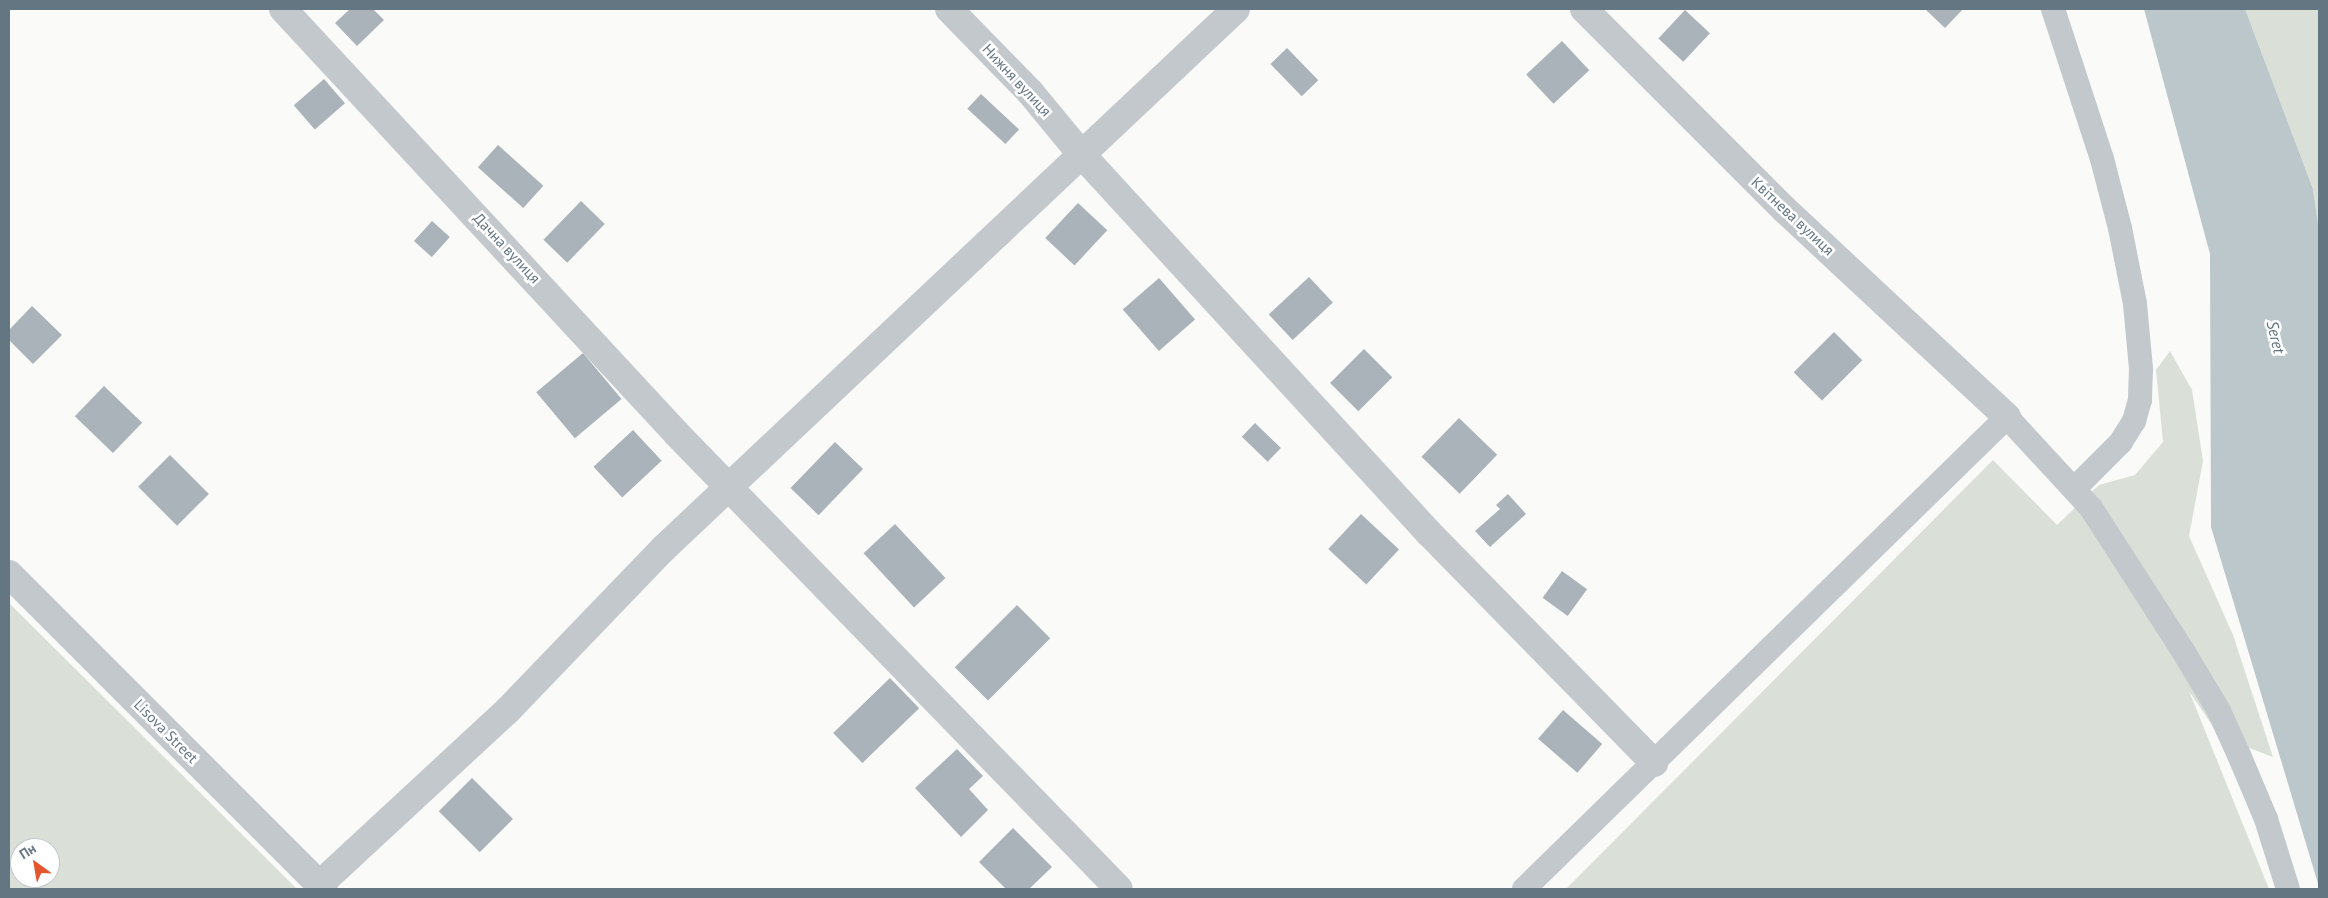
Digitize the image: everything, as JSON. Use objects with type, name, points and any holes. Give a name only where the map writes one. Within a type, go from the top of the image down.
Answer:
[{"type":"street","name":"Дачна вулиця","points":[[283,9],[729,488],[1119,889]]},
{"type":"street","name":"Нижня вулиця","points":[[949,9],[1030,92],[1082,155],[1429,533],[1654,763]]},
{"type":"street","points":[[322,887],[447,768],[664,548],[1236,9]]},
{"type":"street","name":"Квітнева вулиця","points":[[1584,9],[1784,209],[2007,418]]},
{"type":"street","name":"Lisova Street","points":[[9,574],[322,887]]},
{"type":"lane","points":[[2053,9],[2102,159],[2120,228],[2135,304],[2141,369],[2140,400],[2134,421],[2121,442],[2074,489]]},
{"type":"lane","points":[[1524,889],[2007,418],[2074,489],[2124,556],[2218,711],[2266,819],[2288,889]]},
{"type":"shaded area","points":[[2245,9],[2319,9],[2319,231],[2313,189]]},
{"type":"shaded area","points":[[2170,351],[2192,390],[2203,461],[2189,536],[2233,635],[2273,757],[2220,737],[2189,691],[2269,889],[1566,889],[1993,460],[2057,525],[2099,485],[2135,475],[2163,442],[2156,370]]},
{"type":"shaded area","points":[[9,603],[297,889],[9,889]]},
{"type":"water","name":"Seret","points":[[2144,9],[2245,9],[2313,189],[2319,231],[2319,887],[2211,527],[2210,254]]},
{"type":"building","points":[[350,9],[373,9],[384,20],[357,46],[335,23]]},
{"type":"building","points":[[1925,9],[1963,9],[1945,28]]},
{"type":"building","points":[[1685,10],[1710,33],[1683,62],[1658,39]]},
{"type":"building","points":[[1562,41],[1589,70],[1553,104],[1526,74]]},
{"type":"building","points":[[1287,48],[1318,80],[1302,96],[1270,64]]},
{"type":"building","points":[[324,79],[345,103],[315,129],[294,105]]},
{"type":"building","points":[[981,94],[1019,129],[1005,144],[967,109]]},
{"type":"building","points":[[498,145],[543,186],[523,208],[478,167]]},
{"type":"building","points":[[581,201],[605,224],[567,263],[543,240]]},
{"type":"building","points":[[1078,203],[1107,230],[1075,265],[1045,238]]},
{"type":"building","points":[[432,221],[450,237],[432,257],[414,241]]},
{"type":"building","points":[[1309,277],[1333,303],[1293,340],[1269,315]]},
{"type":"building","points":[[1159,278],[1195,320],[1159,351],[1123,309]]},
{"type":"building","points":[[32,306],[62,335],[33,364],[9,340],[9,330]]},
{"type":"building","points":[[1834,332],[1862,360],[1822,401],[1794,372]]},
{"type":"building","points":[[1364,349],[1392,377],[1358,411],[1330,383]]},
{"type":"building","points":[[583,353],[622,399],[575,438],[536,392]]},
{"type":"building","points":[[104,386],[142,423],[113,453],[75,416]]},
{"type":"building","points":[[1459,418],[1497,455],[1460,494],[1421,457]]},
{"type":"building","points":[[1255,423],[1281,448],[1268,462],[1242,437]]},
{"type":"building","points":[[633,430],[662,461],[622,498],[594,467]]},
{"type":"building","points":[[835,442],[863,469],[819,515],[791,488]]},
{"type":"building","points":[[170,455],[209,494],[177,526],[138,487]]},
{"type":"building","points":[[1508,494],[1526,514],[1490,547],[1475,531],[1500,509],[1496,505]]},
{"type":"building","points":[[1361,514],[1399,549],[1366,585],[1328,549]]},
{"type":"building","points":[[895,524],[945,578],[914,607],[864,553]]},
{"type":"building","points":[[1562,571],[1587,589],[1568,616],[1543,598]]},
{"type":"building","points":[[1017,605],[1050,638],[988,700],[955,667]]},
{"type":"building","points":[[890,678],[919,708],[862,763],[833,733]]},
{"type":"building","points":[[1563,710],[1602,744],[1577,773],[1538,739]]},
{"type":"building","points":[[957,749],[983,776],[969,789],[988,810],[961,837],[915,788]]},
{"type":"building","points":[[472,778],[513,819],[480,852],[439,811]]},
{"type":"building","points":[[1013,828],[1052,867],[1029,889],[1006,889],[979,862]]}]
